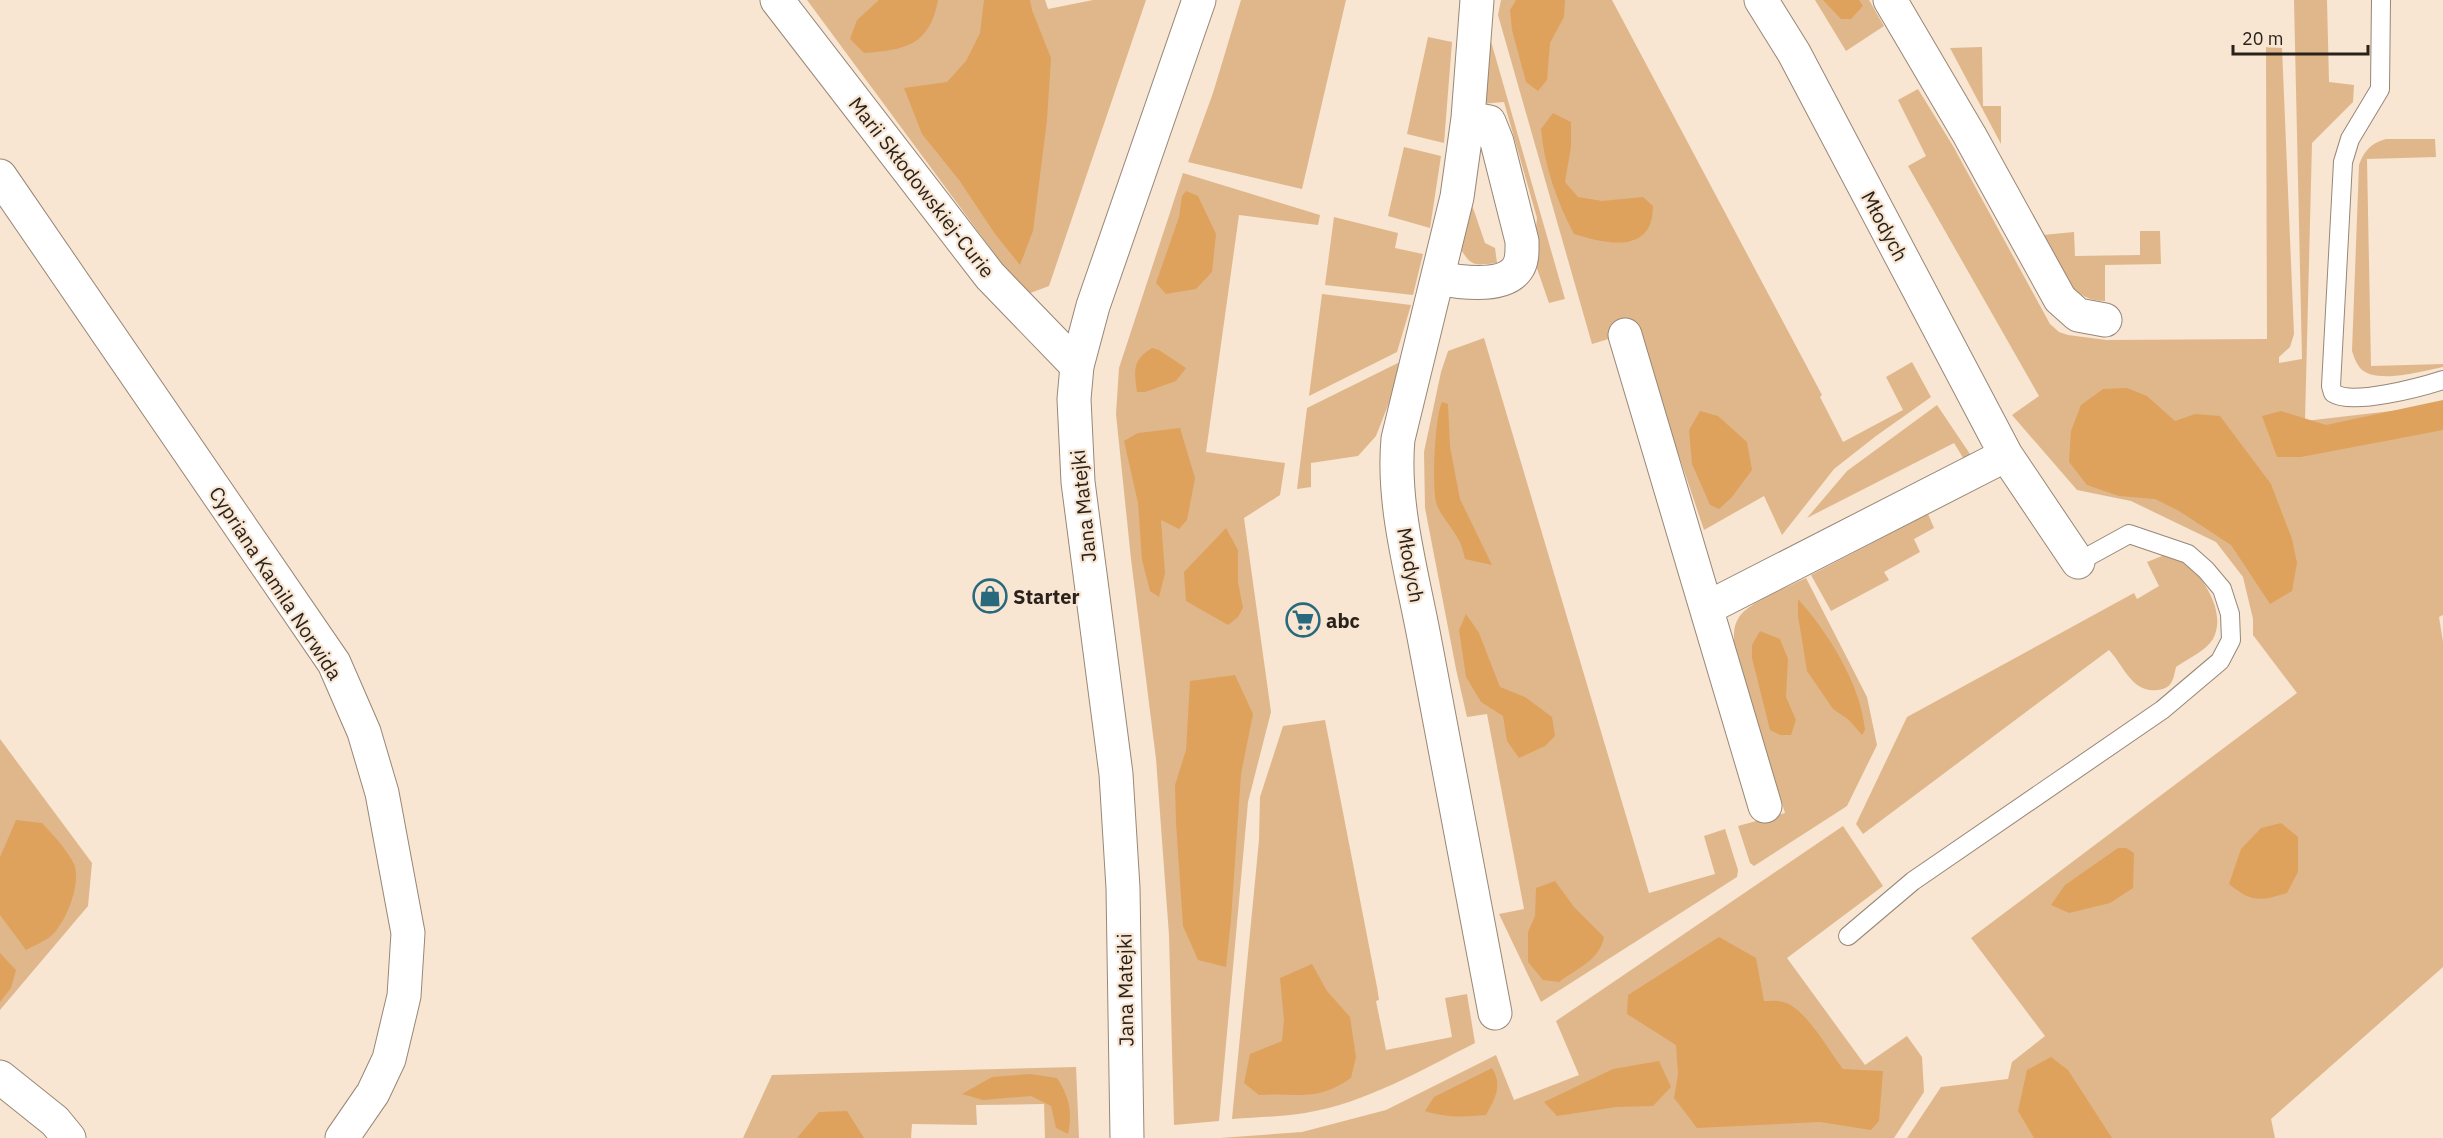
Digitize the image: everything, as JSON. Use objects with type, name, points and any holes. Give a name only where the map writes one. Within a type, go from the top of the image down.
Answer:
[{"type":"street","name":"Marii Skłodowskiej-Curie","points":[[777,0],[990,276],[1077,366]]},
{"type":"street","name":"Jana Matejki","points":[[1127,1138],[1120,830],[1116,774],[1078,482],[1074,399],[1077,366],[1112,250],[1199,0]]},
{"type":"street","name":"Młodych","points":[[1477,0],[1468,117],[1457,197],[1398,439],[1396,462],[1403,523],[1431,684],[1495,1013]]},
{"type":"street","name":"Młodych","points":[[1761,0],[1794,53],[2006,455],[2078,562]]},
{"type":"street","points":[[1890,0],[1970,136],[2060,299],[2078,315],[2105,320]]},
{"type":"street","points":[[1438,278],[1469,284],[1502,279],[1516,270],[1522,257],[1522,241],[1497,142],[1489,122],[1468,117]]},
{"type":"street","name":"Cypriana Kamila Norwida","points":[[0,176],[334,663],[364,732],[382,793],[408,933],[404,996],[389,1059],[373,1093],[342,1138]]},
{"type":"street","points":[[1625,335],[1765,806]]},
{"type":"street","points":[[1707,608],[2006,455]]},
{"type":"street","points":[[0,1077],[55,1122],[69,1138]]},
{"type":"lane","points":[[2381,0],[2380,89],[2350,139],[2343,162],[2331,386],[2333,393],[2340,396],[2376,395],[2395,393],[2443,380]]},
{"type":"lane","points":[[1848,936],[1913,881],[2162,710],[2220,661],[2231,640],[2230,614],[2222,589],[2188,554],[2129,534],[2078,562]]},
{"type":"shaded area","points":[[807,0],[1045,0],[1048,9],[1093,0],[1146,0],[1049,286],[1025,295]]},
{"type":"shaded area","points":[[879,0],[938,0],[929,27],[913,43],[891,50],[864,53],[850,39],[857,20]]},
{"type":"shaded area","points":[[984,0],[1030,0],[1051,58],[1047,120],[1033,231],[1020,265],[995,234],[959,180],[922,134],[904,88],[947,82],[966,61],[980,33]]},
{"type":"shaded area","points":[[1241,0],[1346,0],[1302,189],[1188,162],[1213,93]]},
{"type":"shaded area","points":[[1501,0],[1612,0],[1822,395],[1820,397],[1843,442],[1903,410],[1886,377],[1912,362],[1931,397],[1834,469],[1782,535],[1764,496],[1704,530],[1635,325],[1615,337],[1592,344],[1498,15]]},
{"type":"shaded area","points":[[1516,0],[1565,0],[1564,17],[1550,43],[1547,80],[1538,91],[1526,82],[1512,30],[1510,10]]},
{"type":"shaded area","points":[[1815,0],[1869,0],[1884,26],[1846,51]]},
{"type":"shaded area","points":[[1823,0],[1859,0],[1863,6],[1851,19],[1841,19]]},
{"type":"shaded area","points":[[2294,0],[2327,0],[2329,82],[2354,85],[2353,102],[2312,143],[2305,421],[2443,405],[2443,615],[2439,617],[2443,642],[2443,967],[2271,1119],[2275,1138],[1907,1138],[1941,1087],[2008,1079],[2012,1062],[2045,1036],[1971,938],[2297,693],[2253,635],[2253,619],[2243,577],[2216,542],[2131,501],[2077,490],[2012,415],[2039,396],[1908,166],[1926,156],[1898,100],[1918,89],[1953,146],[2050,324],[2059,332],[2106,340],[2267,339],[2266,47],[2282,48],[2294,334],[2290,347],[2279,357],[2279,363],[2302,359]]},
{"type":"shaded area","points":[[1486,24],[1565,299],[1549,303],[1533,257],[1537,218],[1504,102],[1480,104]]},
{"type":"shaded area","points":[[1428,37],[1452,42],[1444,143],[1407,134]]},
{"type":"shaded area","points":[[1982,47],[1983,106],[2001,106],[2001,144],[1950,48]]},
{"type":"shaded area","points":[[1553,113],[1571,122],[1571,147],[1565,182],[1578,197],[1602,201],[1643,197],[1653,206],[1651,222],[1645,232],[1636,239],[1626,242],[1600,241],[1574,234],[1552,183],[1545,156],[1541,129]]},
{"type":"shaded area","points":[[2386,139],[2435,139],[2436,157],[2367,159],[2371,366],[2443,364],[2443,367],[2412,374],[2376,376],[2360,368],[2352,351],[2359,165],[2369,148]]},
{"type":"shaded area","points":[[1404,147],[1441,156],[1430,228],[1388,216]]},
{"type":"shaded area","points":[[1183,173],[1320,215],[1318,225],[1239,215],[1206,452],[1285,463],[1280,495],[1244,518],[1271,712],[1248,802],[1219,1121],[1174,1125],[1169,935],[1156,759],[1116,414],[1119,368]]},
{"type":"shaded area","points":[[1186,191],[1198,196],[1216,234],[1212,272],[1196,289],[1166,294],[1156,283],[1179,217],[1182,196]]},
{"type":"shaded area","points":[[1471,202],[1485,243],[1495,248],[1497,263],[1475,264],[1460,248]]},
{"type":"shaded area","points":[[1334,217],[1398,233],[1395,248],[1423,254],[1413,295],[1325,285]]},
{"type":"shaded area","points":[[2140,231],[2160,231],[2161,264],[2105,265],[2105,301],[2081,295],[2073,288],[2059,268],[2043,235],[2074,232],[2075,256],[2140,255]]},
{"type":"shaded area","points":[[1322,294],[1411,305],[1397,352],[1309,396]]},
{"type":"shaded area","points":[[1484,338],[1649,893],[1715,874],[1704,836],[1725,829],[1738,870],[1737,877],[1541,1002],[1499,914],[1524,909],[1487,714],[1467,717],[1425,508],[1424,452],[1441,372],[1448,351]]},
{"type":"shaded area","points":[[1152,348],[1159,350],[1186,368],[1176,381],[1145,392],[1137,392],[1136,367],[1145,352]]},
{"type":"shaded area","points":[[1406,359],[1376,436],[1358,456],[1311,463],[1311,487],[1297,489],[1307,408]]},
{"type":"shaded area","points":[[2127,388],[2147,396],[2175,421],[2195,414],[2220,416],[2271,484],[2292,539],[2297,563],[2292,591],[2270,604],[2231,545],[2179,511],[2155,499],[2119,496],[2087,485],[2069,462],[2071,431],[2081,405],[2103,389]]},
{"type":"shaded area","points":[[2443,400],[2443,430],[2301,457],[2277,457],[2262,416],[2281,411],[2326,425]]},
{"type":"shaded area","points":[[1442,402],[1448,404],[1450,447],[1460,499],[1492,565],[1465,559],[1458,539],[1437,505],[1434,485],[1435,453],[1437,422]]},
{"type":"shaded area","points":[[1937,405],[1970,454],[1965,461],[1954,443],[1807,518],[1847,471]]},
{"type":"shaded area","points":[[1700,411],[1718,416],[1747,442],[1752,470],[1732,497],[1719,509],[1710,505],[1692,464],[1689,430]]},
{"type":"shaded area","points":[[1180,428],[1195,478],[1187,520],[1179,529],[1161,520],[1165,573],[1159,597],[1150,591],[1142,560],[1138,503],[1124,441],[1138,433]]},
{"type":"shaded area","points":[[1928,514],[1934,528],[1914,539],[1920,552],[1884,572],[1889,580],[1831,611],[1811,575]]},
{"type":"shaded area","points":[[1226,528],[1238,550],[1238,582],[1243,608],[1238,617],[1228,625],[1186,601],[1184,572]]},
{"type":"shaded area","points":[[2172,552],[2191,568],[2208,590],[2214,602],[2217,627],[2213,639],[2206,647],[2176,667],[2169,686],[2157,690],[2141,687],[2129,677],[2109,650],[1863,834],[1856,824],[1907,717],[2134,593],[2137,599],[2159,586],[2147,562]]},
{"type":"shaded area","points":[[1806,578],[1867,697],[1877,745],[1847,806],[1754,866],[1750,863],[1738,826],[1785,813],[1734,646],[1736,622],[1750,607]]},
{"type":"shaded area","points":[[1798,599],[1821,627],[1850,677],[1862,713],[1865,730],[1862,735],[1849,720],[1833,709],[1807,671],[1798,616]]},
{"type":"shaded area","points":[[1466,614],[1479,633],[1500,687],[1525,697],[1552,717],[1555,736],[1545,746],[1519,758],[1507,741],[1503,716],[1481,702],[1466,677],[1459,630]]},
{"type":"shaded area","points":[[1760,631],[1780,639],[1788,659],[1786,697],[1796,720],[1791,735],[1780,735],[1770,730],[1752,658],[1752,645]]},
{"type":"shaded area","points":[[1235,675],[1253,714],[1241,774],[1226,967],[1198,960],[1183,926],[1175,785],[1186,750],[1190,681]]},
{"type":"shaded area","points":[[1325,720],[1377,987],[1379,1000],[1376,1001],[1386,1050],[1452,1037],[1445,998],[1467,994],[1475,1043],[1393,1084],[1350,1102],[1305,1113],[1232,1119],[1259,840],[1260,797],[1283,726]]},
{"type":"shaded area","points":[[0,739],[92,863],[88,906],[0,1010]]},
{"type":"shaded area","points":[[16,820],[42,823],[60,842],[74,864],[76,872],[74,892],[62,923],[50,937],[26,950],[0,915],[0,857]]},
{"type":"shaded area","points":[[2281,823],[2298,837],[2298,872],[2287,893],[2263,899],[2244,895],[2229,884],[2241,849],[2261,828]]},
{"type":"shaded area","points":[[1843,826],[1883,886],[1787,958],[1865,1065],[1907,1036],[1922,1057],[1924,1092],[1894,1138],[1220,1138],[1302,1132],[1386,1110],[1496,1055],[1514,1100],[1579,1075],[1556,1021]]},
{"type":"shaded area","points":[[2118,848],[2126,848],[2134,853],[2133,888],[2110,903],[2069,913],[2051,905],[2065,885]]},
{"type":"shaded area","points":[[1555,881],[1574,907],[1604,937],[1598,952],[1592,958],[1559,982],[1543,980],[1528,962],[1528,932],[1535,916],[1536,888]]},
{"type":"shaded area","points":[[1719,937],[1756,958],[1764,1001],[1783,1002],[1800,1012],[1843,1069],[1883,1071],[1879,1121],[1871,1130],[1820,1122],[1697,1128],[1674,1098],[1678,1074],[1676,1045],[1627,1014],[1628,995]]},
{"type":"shaded area","points":[[0,953],[16,970],[11,988],[0,1002]]},
{"type":"shaded area","points":[[1312,964],[1327,991],[1350,1017],[1356,1057],[1351,1078],[1338,1086],[1316,1094],[1259,1095],[1244,1083],[1250,1054],[1282,1041],[1284,1020],[1280,978]]},
{"type":"shaded area","points":[[2051,1057],[2068,1070],[2112,1138],[2034,1138],[2018,1111],[2027,1070]]},
{"type":"shaded area","points":[[1659,1061],[1671,1087],[1653,1106],[1616,1107],[1557,1116],[1544,1102],[1613,1069]]},
{"type":"shaded area","points":[[1076,1067],[1079,1138],[1045,1138],[1044,1104],[976,1105],[977,1125],[912,1124],[911,1138],[743,1138],[772,1075]]},
{"type":"shaded area","points":[[1492,1068],[1497,1086],[1495,1098],[1486,1115],[1455,1116],[1425,1111],[1434,1097]]},
{"type":"shaded area","points":[[1030,1074],[1057,1078],[1069,1105],[1068,1134],[1056,1128],[1051,1106],[1031,1096],[983,1100],[962,1094],[992,1077]]},
{"type":"shaded area","points":[[847,1111],[864,1138],[797,1138],[819,1112]]},
{"type":"place","name":"Starter","points":[[990,596]]},
{"type":"place","name":"abc","points":[[1303,620]]}]
